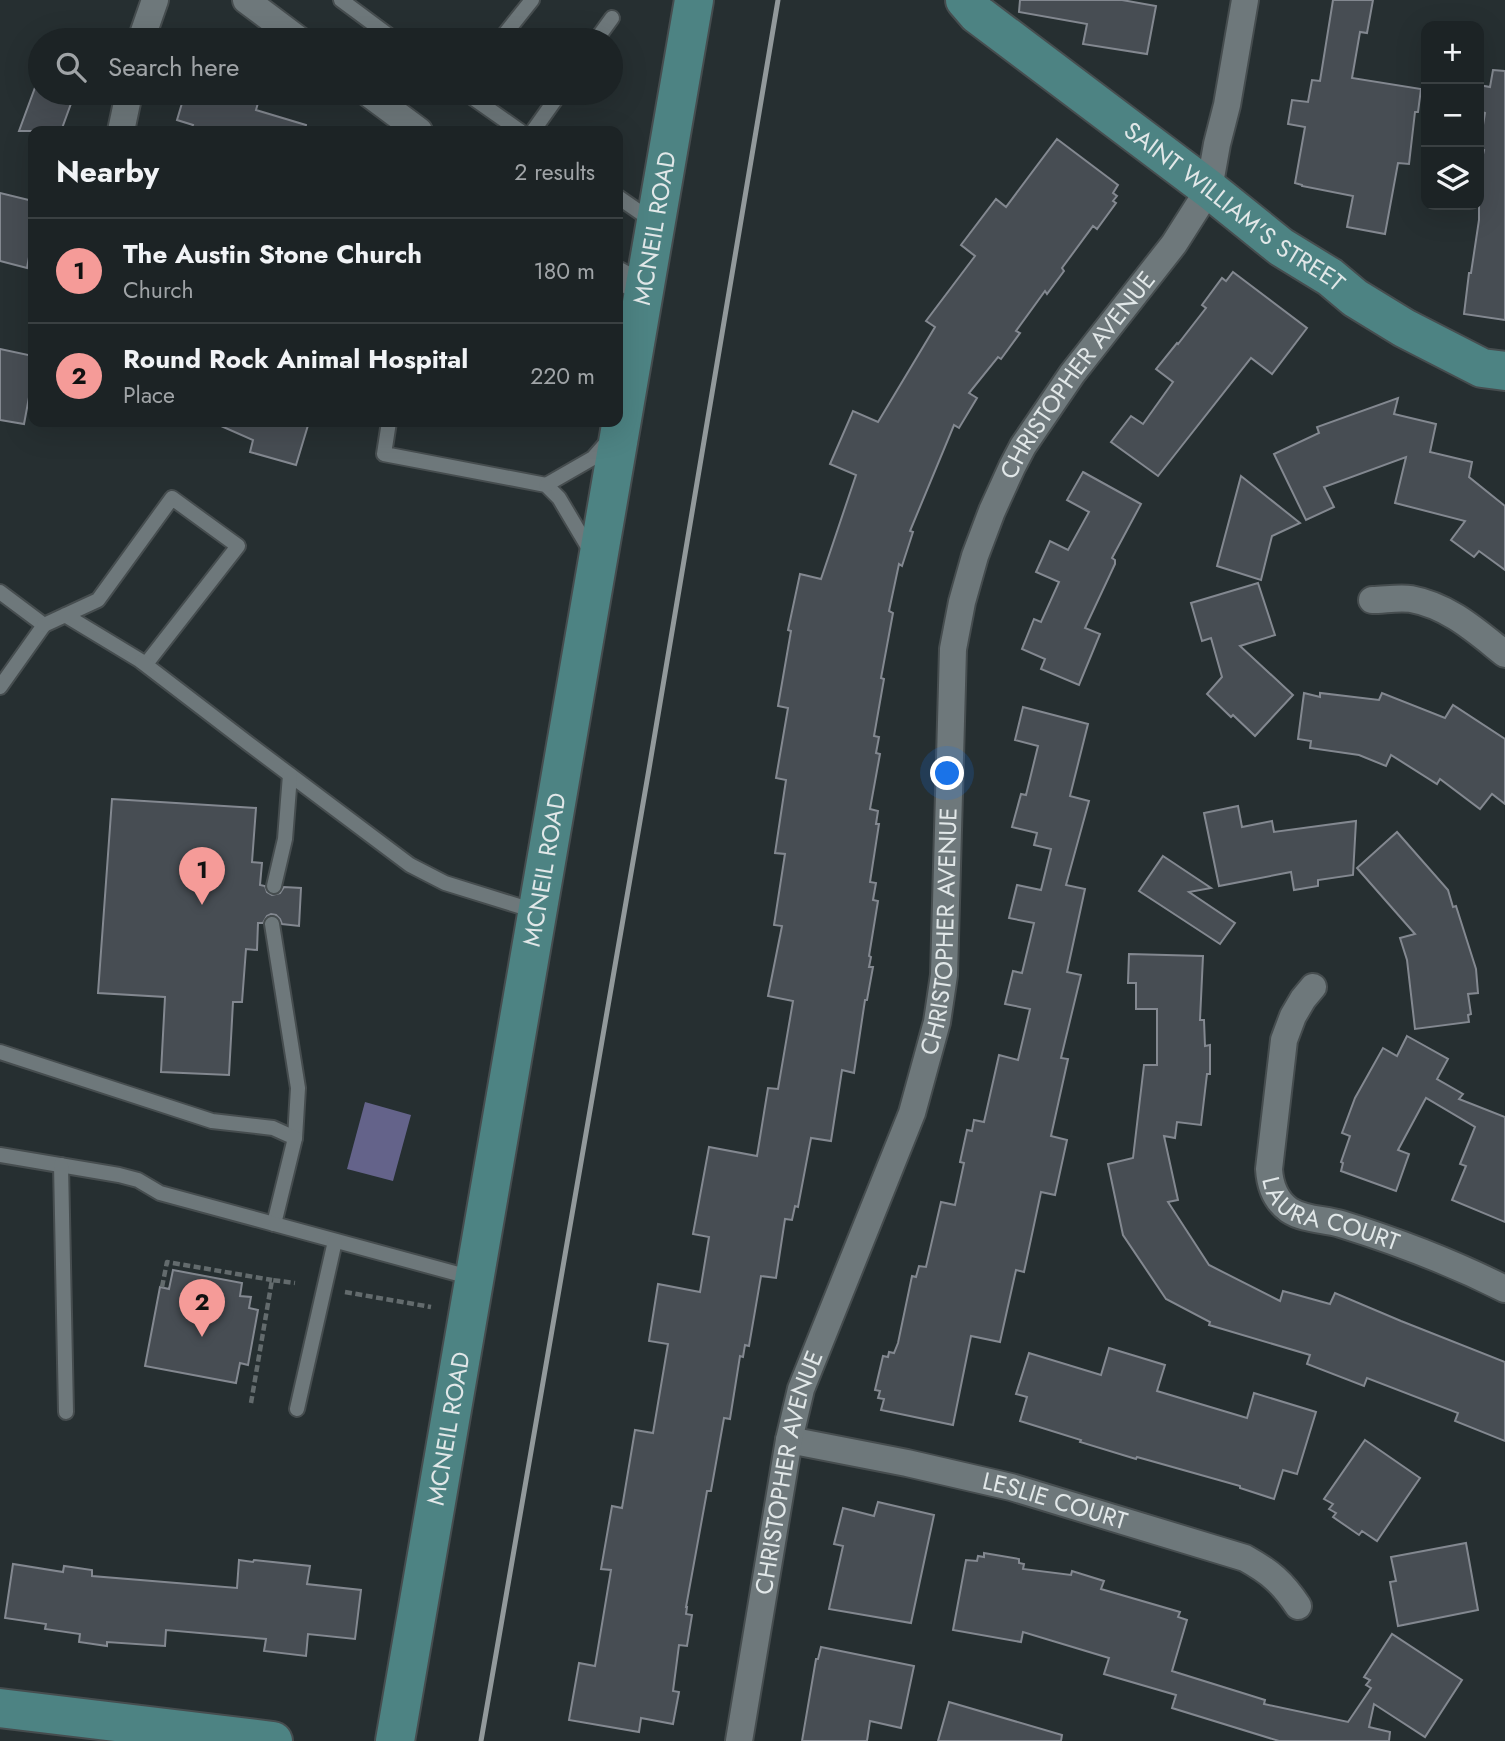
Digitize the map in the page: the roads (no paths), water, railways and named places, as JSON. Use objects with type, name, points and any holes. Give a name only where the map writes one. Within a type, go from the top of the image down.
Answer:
[{"type":"main road","name":"MCNEIL ROAD","points":[[623,387],[631,282],[655,223],[694,0]]},
{"type":"main road","name":"SAINT WILLIAM'S STREET","points":[[962,5],[1209,189],[1281,247],[1330,277],[1355,298],[1482,369],[1505,371]]},
{"type":"main road","name":"MCNEIL ROAD","points":[[395,1741],[620,427]]},
{"type":"main road","points":[[0,1708],[110,1731],[273,1741]]},
{"type":"street","points":[[145,28],[155,0]]},
{"type":"street","points":[[246,0],[283,28]]},
{"type":"street","name":"CHRISTOPHER AVENUE","points":[[739,1741],[789,1440],[801,1389],[912,1112],[937,1022],[944,975],[953,649],[975,556],[992,511],[1023,446],[1072,374],[1174,244],[1209,189],[1245,0]]},
{"type":"street","points":[[122,126],[126,105]]},
{"type":"street","points":[[384,105],[412,126]]},
{"type":"street","points":[[1372,600],[1409,598],[1435,606],[1460,618],[1505,654]]},
{"type":"street","name":"LAURA COURT","points":[[1313,986],[1293,1016],[1284,1040],[1269,1168],[1276,1198],[1289,1210],[1300,1215],[1338,1223],[1405,1246],[1505,1289]]},
{"type":"street","name":"LESLIE COURT","points":[[789,1440],[1011,1487],[1245,1558],[1268,1571],[1298,1606]]},
{"type":"lane","points":[[341,0],[379,28]]},
{"type":"lane","points":[[510,28],[532,0]]},
{"type":"lane","points":[[605,28],[612,19]]},
{"type":"lane","points":[[483,105],[513,126]]},
{"type":"lane","points":[[537,126],[551,105]]},
{"type":"lane","points":[[623,201],[655,223]]},
{"type":"lane","points":[[388,427],[384,454],[546,485],[559,498],[597,562]]},
{"type":"lane","points":[[546,485],[593,458],[619,427]]},
{"type":"lane","points":[[0,687],[44,625],[98,600],[172,498],[238,547],[146,664],[142,662]]},
{"type":"lane","points":[[0,593],[44,625]]},
{"type":"lane","points":[[65,615],[142,662],[410,865],[445,883],[537,911]]},
{"type":"lane","points":[[274,886],[285,839],[290,775]]},
{"type":"lane","points":[[272,924],[298,1088],[295,1138],[274,1224]]},
{"type":"lane","points":[[0,1052],[212,1121],[273,1128],[295,1138]]},
{"type":"lane","points":[[0,1155],[138,1180],[160,1193],[474,1278]]},
{"type":"lane","points":[[61,1165],[65,1412]]},
{"type":"lane","points":[[297,1409],[335,1241]]},
{"type":"water","points":[[365,1102],[411,1115],[393,1181],[347,1169]]},
{"type":"railway","points":[[481,1741],[649,769],[778,0]]},
{"type":"place","name":"The Austin Stone Church","points":[[202,905]]},
{"type":"place","name":"Round Rock Animal Hospital","points":[[202,1337]]}]
